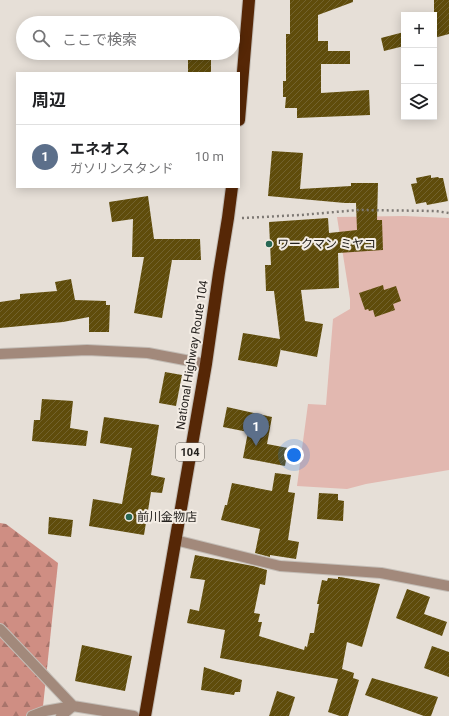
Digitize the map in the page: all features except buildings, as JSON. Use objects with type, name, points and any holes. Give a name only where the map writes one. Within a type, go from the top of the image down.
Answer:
[{"type":"highway","points":[[240,110],[249,0]]},
{"type":"highway","name":"National Highway Route 104","points":[[145,716],[206,364],[232,188]]},
{"type":"street","points":[[0,354],[87,350],[148,353],[206,364]]},
{"type":"street","points":[[175,540],[280,566],[381,573],[449,586]]},
{"type":"street","points":[[0,629],[73,706]]},
{"type":"street","points":[[61,716],[73,706]]},
{"type":"street","points":[[32,716],[73,706],[134,716]]},
{"type":"path","points":[[228,218],[301,215],[358,210],[436,211],[449,213]]},
{"type":"shaded area","points":[[404,216],[449,218],[449,470],[366,484],[347,489],[297,486],[308,404],[326,405],[333,319],[350,309],[350,299],[337,217]]},
{"type":"green space","points":[[0,523],[6,524],[58,563],[42,716],[0,716]]},
{"type":"place","name":"ワークマン ミヤコ","points":[[269,244]]},
{"type":"place","name":"エネオス","points":[[256,446]]},
{"type":"place","name":"前川金物店","points":[[129,517]]}]
